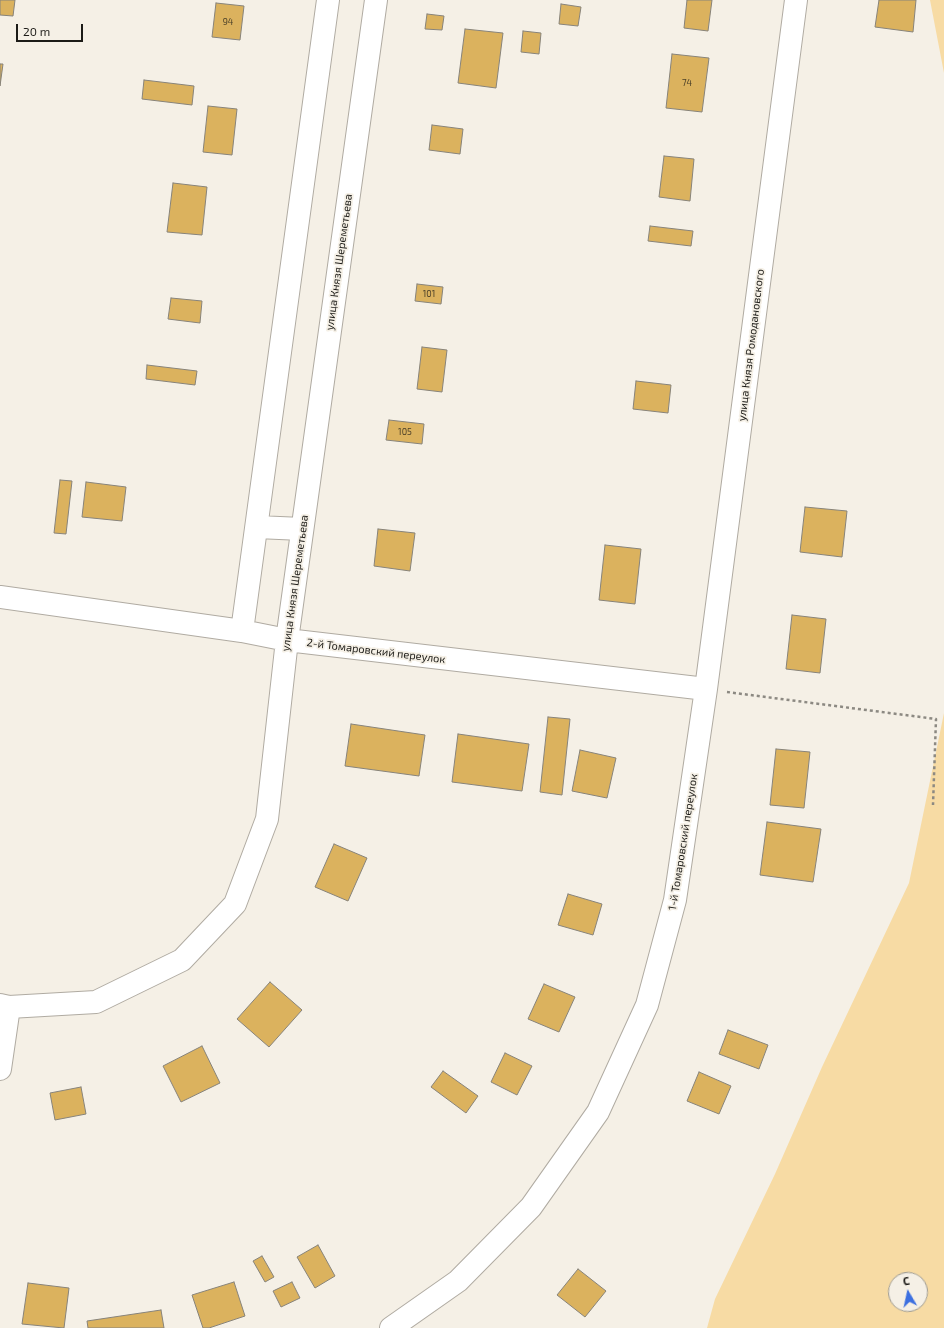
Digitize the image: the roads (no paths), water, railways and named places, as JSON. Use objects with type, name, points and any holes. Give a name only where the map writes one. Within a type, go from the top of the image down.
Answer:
[{"type":"street","points":[[242,631],[328,0]]},
{"type":"street","name":"улица Князя Шереметьева","points":[[4,1006],[96,1002],[182,960],[235,904],[267,819],[287,640],[376,0]]},
{"type":"street","name":"улица Князя Ромодановского","points":[[706,689],[796,0]]},
{"type":"street","points":[[257,527],[302,529]]},
{"type":"street","name":"2-й Томаровский переулок","points":[[0,597],[242,631],[287,640],[706,689]]},
{"type":"street","name":"1-й Томаровский переулок","points":[[391,1328],[458,1281],[531,1206],[598,1112],[647,1005],[675,900],[706,689]]},
{"type":"street","points":[[0,1069],[4,1006]]}]
